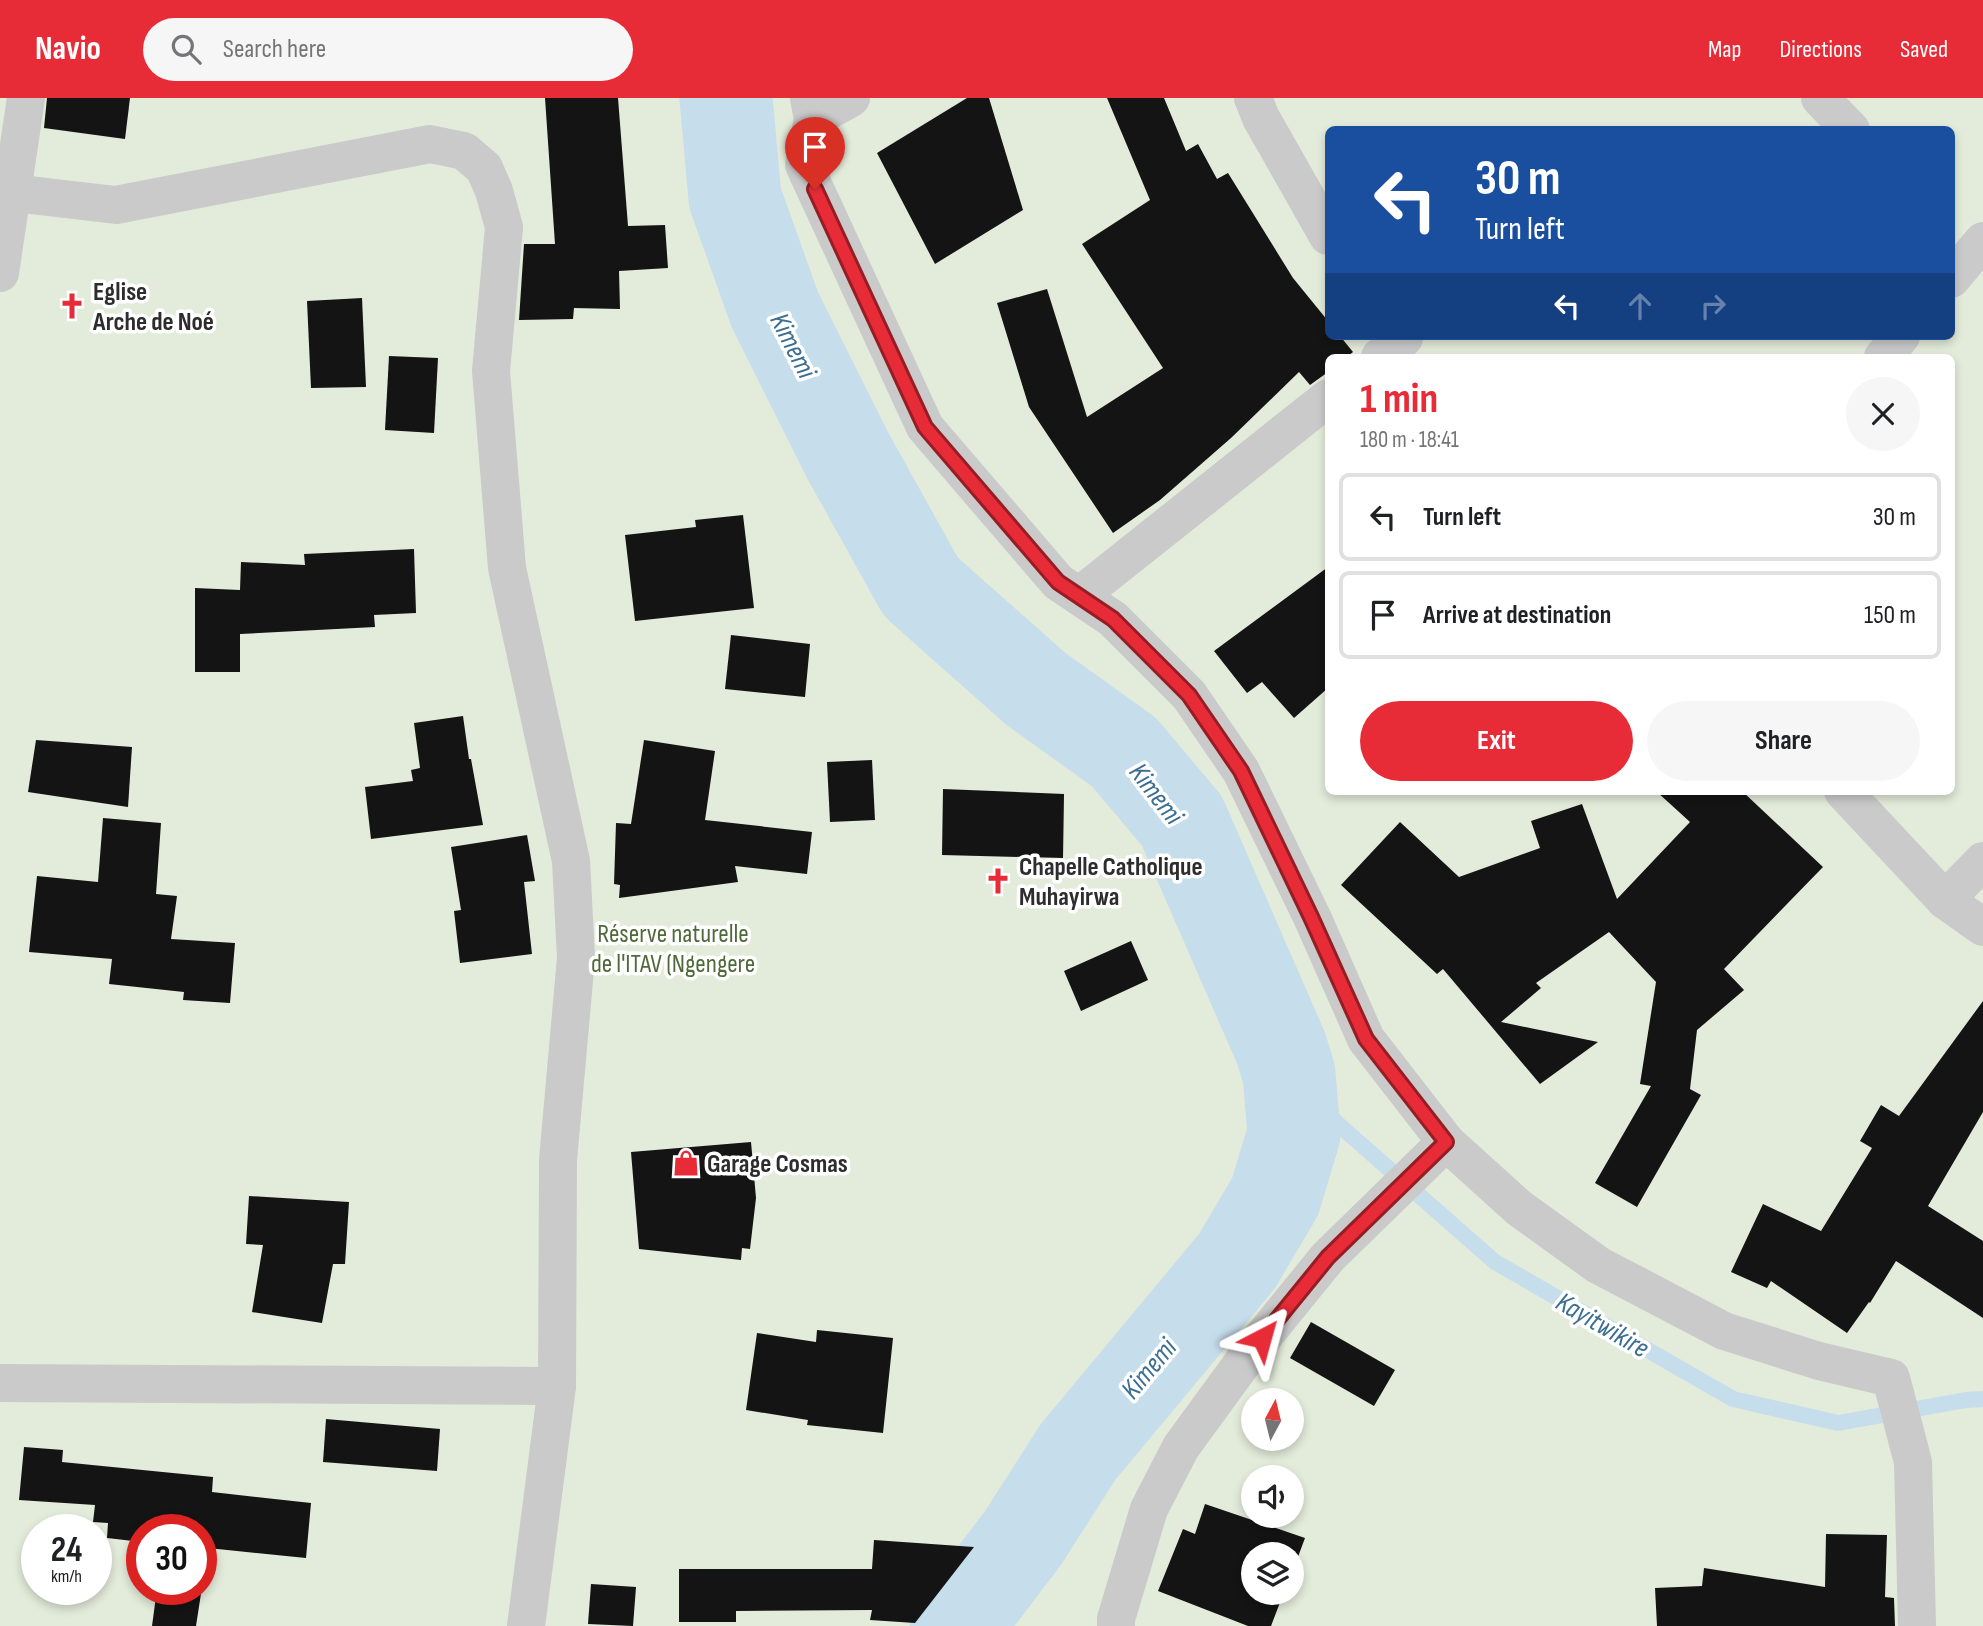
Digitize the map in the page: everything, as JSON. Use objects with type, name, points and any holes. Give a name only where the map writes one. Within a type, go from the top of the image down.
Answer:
[{"type":"street","points":[[0,273],[26,98]]},
{"type":"street","points":[[851,98],[811,108],[804,165],[925,427],[1058,582],[1113,619],[1189,695],[1241,771],[1366,1039],[1446,1142],[1519,1208],[1598,1265],[1724,1331],[1819,1361],[1891,1378],[1913,1462],[1917,1626]]},
{"type":"street","points":[[1253,98],[1261,118],[1325,231]]},
{"type":"street","points":[[1820,98],[1847,126]]},
{"type":"street","points":[[13,193],[116,205],[430,144],[464,151],[484,168],[494,191],[504,227],[491,371],[507,568],[571,861],[576,958],[558,1160],[557,1386],[526,1626]]},
{"type":"street","points":[[1886,354],[1898,340]]},
{"type":"street","points":[[1079,596],[1325,400]]},
{"type":"street","points":[[1847,795],[1945,900],[1983,928]]},
{"type":"street","points":[[1945,900],[1983,861]]},
{"type":"street","points":[[1126,1624],[1149,1509],[1181,1447],[1246,1358],[1328,1257],[1446,1142]]},
{"type":"street","points":[[0,1383],[557,1386]]},
{"type":"green space","name":"Réserve naturelle de l'ITAV (Ngengere","points":[[0,98],[1983,98],[1983,1626],[0,1626]]},
{"type":"building","points":[[47,98],[130,98],[125,139],[44,128]]},
{"type":"building","points":[[545,98],[618,98],[628,226],[665,225],[668,268],[619,271],[620,309],[574,308],[573,319],[519,320],[524,244],[555,244]]},
{"type":"building","points":[[967,98],[989,98],[1023,210],[935,264],[877,153]]},
{"type":"building","points":[[1107,98],[1164,98],[1186,151],[1198,144],[1217,179],[1228,173],[1293,278],[1325,317],[1325,340],[1343,340],[1353,352],[1325,354],[1325,374],[1310,385],[1299,372],[1231,438],[1160,500],[1113,533],[1029,407],[997,303],[1047,289],[1087,417],[1163,368],[1082,244],[1150,200]]},
{"type":"building","points":[[362,298],[366,387],[311,388],[307,301]]},
{"type":"building","points":[[389,356],[438,358],[434,433],[385,430]]},
{"type":"building","points":[[743,515],[754,608],[635,621],[625,535],[696,527],[695,520]]},
{"type":"building","points":[[414,549],[416,613],[374,615],[375,627],[240,634],[240,672],[195,672],[195,588],[240,590],[241,562],[305,565],[304,554]]},
{"type":"building","points":[[1325,569],[1325,691],[1294,718],[1262,682],[1247,693],[1214,651]]},
{"type":"building","points":[[731,635],[810,644],[805,697],[725,689]]},
{"type":"building","points":[[463,716],[483,825],[371,839],[365,787],[413,781],[411,770],[420,768],[414,723]]},
{"type":"building","points":[[36,740],[132,747],[128,807],[28,792]]},
{"type":"building","points":[[644,740],[715,751],[705,820],[812,832],[807,874],[735,866],[738,882],[619,898],[620,885],[614,884],[616,823],[631,824]]},
{"type":"building","points":[[872,760],[875,820],[830,822],[827,762]]},
{"type":"building","points":[[943,789],[1064,794],[1063,858],[942,855]]},
{"type":"building","points":[[1660,795],[1746,795],[1823,867],[1724,969],[1744,990],[1697,1030],[1690,1089],[1701,1095],[1637,1207],[1595,1183],[1651,1086],[1640,1084],[1656,982],[1609,932],[1536,983],[1541,988],[1501,1022],[1598,1042],[1540,1084],[1443,969],[1437,974],[1341,885],[1400,822],[1459,877],[1540,848],[1531,821],[1582,804],[1617,899],[1690,822]]},
{"type":"building","points":[[103,818],[161,823],[156,894],[177,896],[171,939],[235,943],[230,1003],[183,1000],[184,992],[109,984],[112,959],[29,952],[37,876],[98,882]]},
{"type":"building","points":[[527,835],[535,881],[524,882],[532,954],[460,963],[454,911],[461,910],[451,847]]},
{"type":"building","points":[[1131,941],[1148,980],[1081,1011],[1064,971]]},
{"type":"building","points":[[1983,1001],[1983,1112],[1928,1206],[1983,1241],[1983,1318],[1896,1261],[1870,1303],[1847,1333],[1771,1281],[1767,1288],[1731,1272],[1763,1204],[1821,1231],[1872,1148],[1860,1141],[1881,1105],[1899,1116]]},
{"type":"building","points":[[751,1142],[756,1198],[750,1249],[742,1248],[741,1260],[639,1249],[631,1152]]},
{"type":"building","points":[[249,1196],[349,1202],[345,1264],[333,1264],[322,1323],[252,1312],[263,1245],[246,1244]]},
{"type":"building","points":[[1311,1322],[1395,1370],[1374,1406],[1290,1358]]},
{"type":"building","points":[[817,1330],[893,1338],[883,1433],[807,1425],[808,1420],[746,1410],[757,1333],[816,1342]]},
{"type":"building","points":[[326,1419],[440,1429],[437,1471],[323,1462]]},
{"type":"building","points":[[24,1447],[63,1450],[62,1462],[213,1477],[212,1492],[311,1503],[306,1558],[217,1549],[217,1514],[126,1514],[126,1540],[112,1539],[112,1514],[94,1514],[95,1505],[19,1500]]},
{"type":"building","points":[[1205,1504],[1241,1516],[1241,1528],[1276,1528],[1305,1538],[1304,1542],[1241,1542],[1241,1605],[1279,1605],[1271,1626],[1248,1626],[1158,1591],[1183,1529],[1195,1534]]},
{"type":"building","points":[[1826,1534],[1887,1535],[1885,1597],[1894,1598],[1895,1626],[1657,1626],[1655,1588],[1702,1586],[1704,1568],[1825,1587]]},
{"type":"building","points":[[874,1540],[974,1547],[915,1623],[870,1620],[872,1610],[736,1611],[736,1622],[679,1622],[679,1569],[872,1569]]},
{"type":"building","points":[[591,1584],[636,1587],[633,1626],[588,1624]]},
{"type":"building","points":[[155,1605],[199,1605],[196,1626],[152,1626]]},
{"type":"waterway","name":"Kimemi","points":[[726,98],[735,198],[775,310],[848,456],[921,587],[1036,689],[1124,752],[1182,821],[1281,1048],[1289,1074],[1294,1134],[1275,1197],[1237,1261],[1078,1452],[1023,1538],[956,1626]]},
{"type":"waterway","name":"Kayitwikire","points":[[1289,1074],[1339,1125],[1495,1262],[1733,1399],[1838,1423],[1983,1399]]},
{"type":"place","name":"Eglise Arche de Noé","points":[[72,306]]},
{"type":"place","name":"Chapelle Catholique Muhayirwa","points":[[998,881]]},
{"type":"place","name":"Garage Cosmas","points":[[686,1163]]},
{"type":"route","points":[[815,189],[925,427],[1058,582],[1113,619],[1189,695],[1241,771],[1366,1039],[1446,1142],[1328,1257],[1262,1338]]}]
